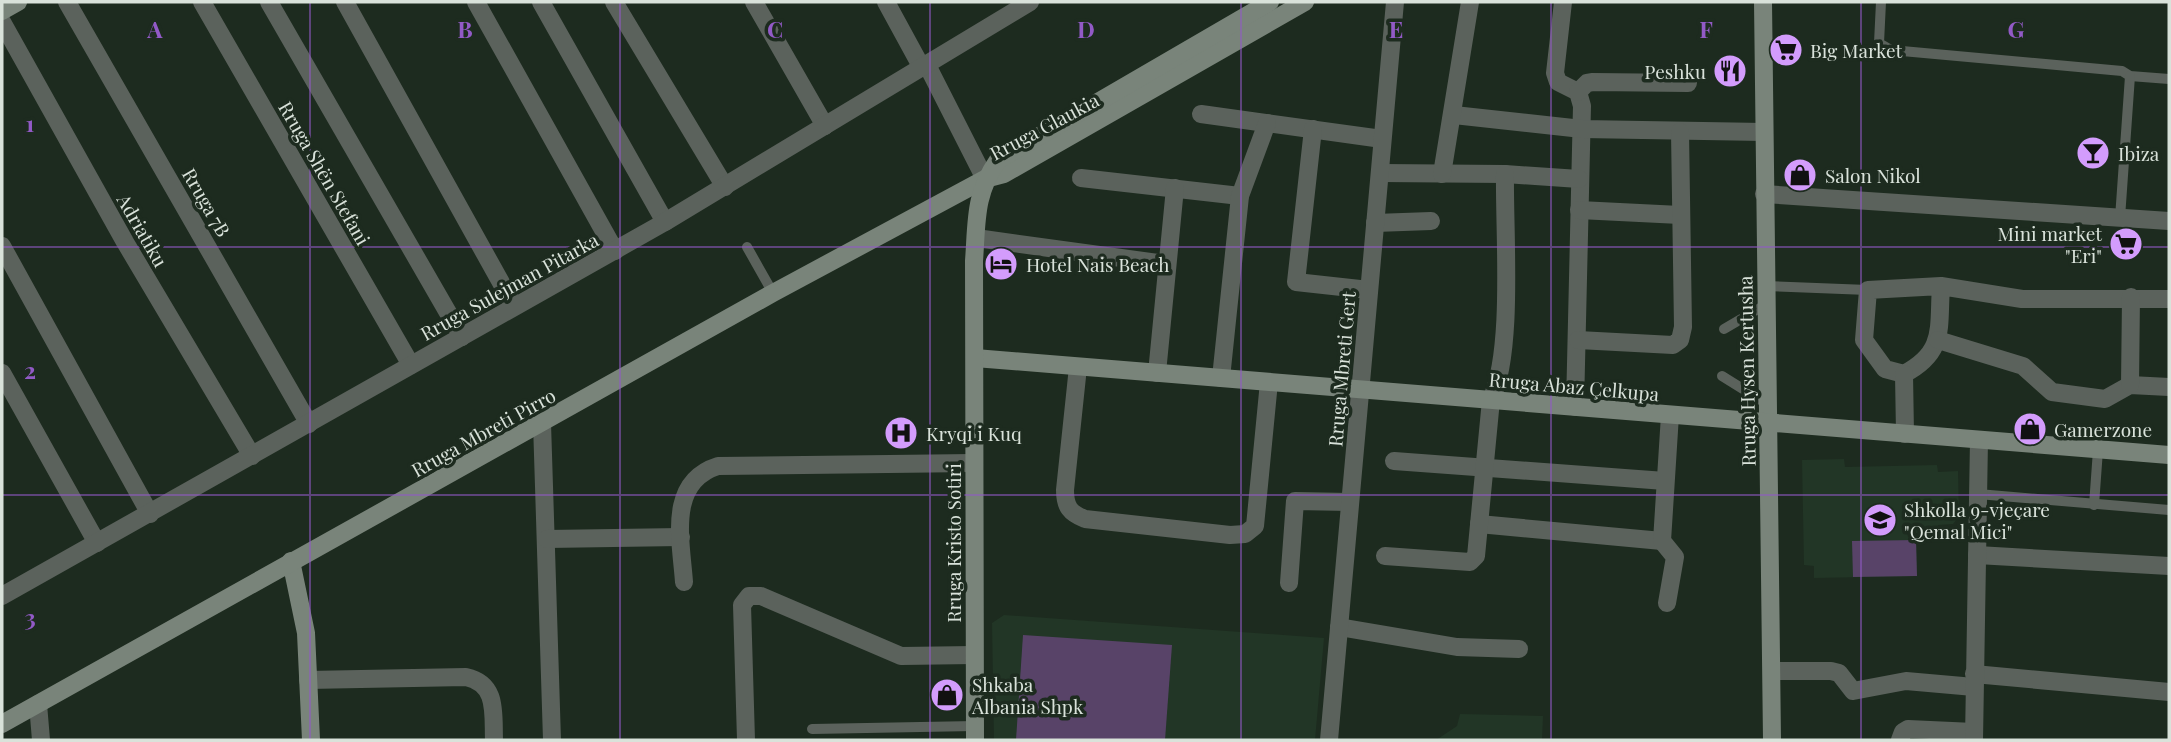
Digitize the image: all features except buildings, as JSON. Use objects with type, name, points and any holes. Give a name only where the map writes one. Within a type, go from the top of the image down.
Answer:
[{"type":"main road","points":[[2,11],[18,2]]},
{"type":"main road","name":"Rruga Glaukia","points":[[985,179],[998,160],[1270,2]]},
{"type":"main road","name":"Rruga Glaukia","points":[[985,179],[1004,174],[1305,2]]},
{"type":"main road","name":"Rruga Hysen Kertusha","points":[[1763,2],[1764,286],[1772,740]]},
{"type":"main road","name":"Rruga Kristo Sotiri","points":[[975,733],[973,463],[976,238],[979,194],[985,179]]},
{"type":"main road","name":"Rruga Mbreti Pirro","points":[[2,724],[773,293],[985,179]]},
{"type":"main road","name":"Rruga Abaz Çelkupa","points":[[975,358],[2169,455]]},
{"type":"main road","points":[[291,561],[306,633],[311,740]]},
{"type":"street","name":"Rruga 7B","points":[[67,2],[310,424]]},
{"type":"street","name":"Rruga Shën Stefani","points":[[202,2],[411,365]]},
{"type":"street","points":[[269,2],[462,337]]},
{"type":"street","points":[[345,2],[514,306]]},
{"type":"street","points":[[476,2],[615,251]]},
{"type":"street","points":[[541,2],[665,222]]},
{"type":"street","points":[[614,2],[725,187]]},
{"type":"street","points":[[754,2],[825,126]]},
{"type":"street","points":[[886,2],[925,67],[985,179]]},
{"type":"street","name":"Rruga Mbreti Gert","points":[[1329,740],[1395,2]]},
{"type":"street","points":[[1442,174],[1454,115],[1470,2]]},
{"type":"street","points":[[1563,2],[1555,73],[1558,82],[1578,92],[1582,106],[1575,407]]},
{"type":"street","name":"Rruga Sulejman Pitarka","points":[[2,596],[615,251],[925,67],[1025,3]]},
{"type":"street","name":"Adriatiku","points":[[2,22],[125,242],[252,456]]},
{"type":"street","points":[[1578,92],[1587,83],[1594,82],[1688,83]]},
{"type":"street","points":[[1201,114],[1382,139]]},
{"type":"street","points":[[1454,115],[1582,129],[1764,132]]},
{"type":"street","points":[[1221,378],[1240,196],[1267,123]]},
{"type":"street","points":[[1313,129],[1296,282],[1369,290]]},
{"type":"street","points":[[1578,340],[1673,345],[1680,340],[1683,327],[1681,132]]},
{"type":"street","points":[[1381,173],[1505,174],[1579,179]]},
{"type":"street","points":[[1385,556],[1470,562],[1476,556],[1491,400],[1501,376],[1505,174]]},
{"type":"street","points":[[1081,178],[1240,196]]},
{"type":"street","points":[[1157,373],[1165,264],[1175,188]]},
{"type":"street","points":[[1764,194],[2169,221]]},
{"type":"street","points":[[1579,211],[1680,215]]},
{"type":"street","points":[[1375,223],[1432,221]]},
{"type":"street","points":[[976,238],[1165,264]]},
{"type":"street","points":[[2,246],[150,514]]},
{"type":"street","points":[[1941,286],[1938,340],[1929,359],[1904,374],[1885,369],[1864,340],[1868,290],[1941,286],[2022,299],[2169,299]]},
{"type":"street","points":[[2130,385],[2131,297]]},
{"type":"street","points":[[1938,340],[2023,366],[2052,393],[2105,399],[2130,385],[2169,387]]},
{"type":"street","points":[[1078,367],[1065,491],[1065,503],[1073,514],[1086,519],[1230,535],[1245,534],[1255,526],[1269,382]]},
{"type":"street","points":[[2,373],[97,543]]},
{"type":"street","points":[[1904,374],[1905,434]]},
{"type":"street","points":[[1667,603],[1675,557],[1662,541],[1670,415]]},
{"type":"street","points":[[542,423],[552,740]]},
{"type":"street","points":[[1900,740],[1903,732],[1908,729],[1974,736],[1979,440]]},
{"type":"street","points":[[1394,461],[1665,481]]},
{"type":"street","points":[[684,582],[681,500],[703,471],[718,466],[973,463]]},
{"type":"street","points":[[1289,583],[1295,501],[1350,502]]},
{"type":"street","points":[[1479,524],[1662,541]]},
{"type":"street","points":[[547,540],[681,537]]},
{"type":"street","points":[[1977,555],[2169,566]]},
{"type":"street","points":[[746,740],[742,605],[749,596],[761,596],[901,656],[974,655]]},
{"type":"street","points":[[1339,627],[1377,631],[1457,647],[1519,649]]},
{"type":"street","points":[[1772,671],[1831,671],[1839,673],[1853,691],[1906,681],[1974,680],[2169,692]]},
{"type":"street","points":[[308,680],[466,677],[479,680],[488,689],[492,702],[494,740]]},
{"type":"street","points":[[38,704],[41,740]]},
{"type":"lane","points":[[1881,2],[1879,43],[1891,50],[2122,71],[2130,76],[2169,79]]},
{"type":"lane","points":[[2120,218],[2130,76]]},
{"type":"lane","points":[[747,247],[773,293]]},
{"type":"lane","points":[[1764,286],[1868,290]]},
{"type":"lane","points":[[1724,329],[1765,305]]},
{"type":"lane","points":[[1723,376],[1767,404]]},
{"type":"lane","points":[[2094,505],[2098,450]]},
{"type":"lane","points":[[1978,494],[2169,509]]},
{"type":"lane","points":[[812,729],[975,733]]},
{"type":"shaded area","name":"Shkolla 9-vjeçare \"Qemal Mici\"","points":[[1844,459],[1845,467],[1937,465],[1938,472],[1958,471],[1959,516],[1953,524],[1938,525],[1938,532],[1916,533],[1917,576],[1814,578],[1814,566],[1804,565],[1802,460]]},
{"type":"shaded area","points":[[1916,540],[1917,576],[1853,577],[1852,541]]},
{"type":"shaded area","points":[[1004,615],[1324,638],[1315,740],[994,740],[992,623]]},
{"type":"shaded area","points":[[1023,635],[1172,645],[1165,740],[1016,740]]},
{"type":"shaded area","points":[[1460,714],[1543,716],[1542,740],[1436,740],[1457,726]]},
{"type":"place","name":"Big Market","points":[[1786,50]]},
{"type":"place","name":"Peshku","points":[[1730,71]]},
{"type":"place","name":"Ibiza","points":[[2093,153]]},
{"type":"place","name":"Salon Nikol","points":[[1800,175]]},
{"type":"place","name":"Mini market \"Eri\"","points":[[2126,244]]},
{"type":"place","name":"Hotel Nais Beach","points":[[1001,264]]},
{"type":"place","name":"Gamerzone","points":[[2030,429]]},
{"type":"place","name":"Kryqi i Kuq","points":[[901,433]]},
{"type":"place","name":"Shkolla 9-vjeçare \"Qemal Mici\"","points":[[1880,520]]},
{"type":"place","name":"Shkaba Albania Shpk","points":[[947,695]]}]
